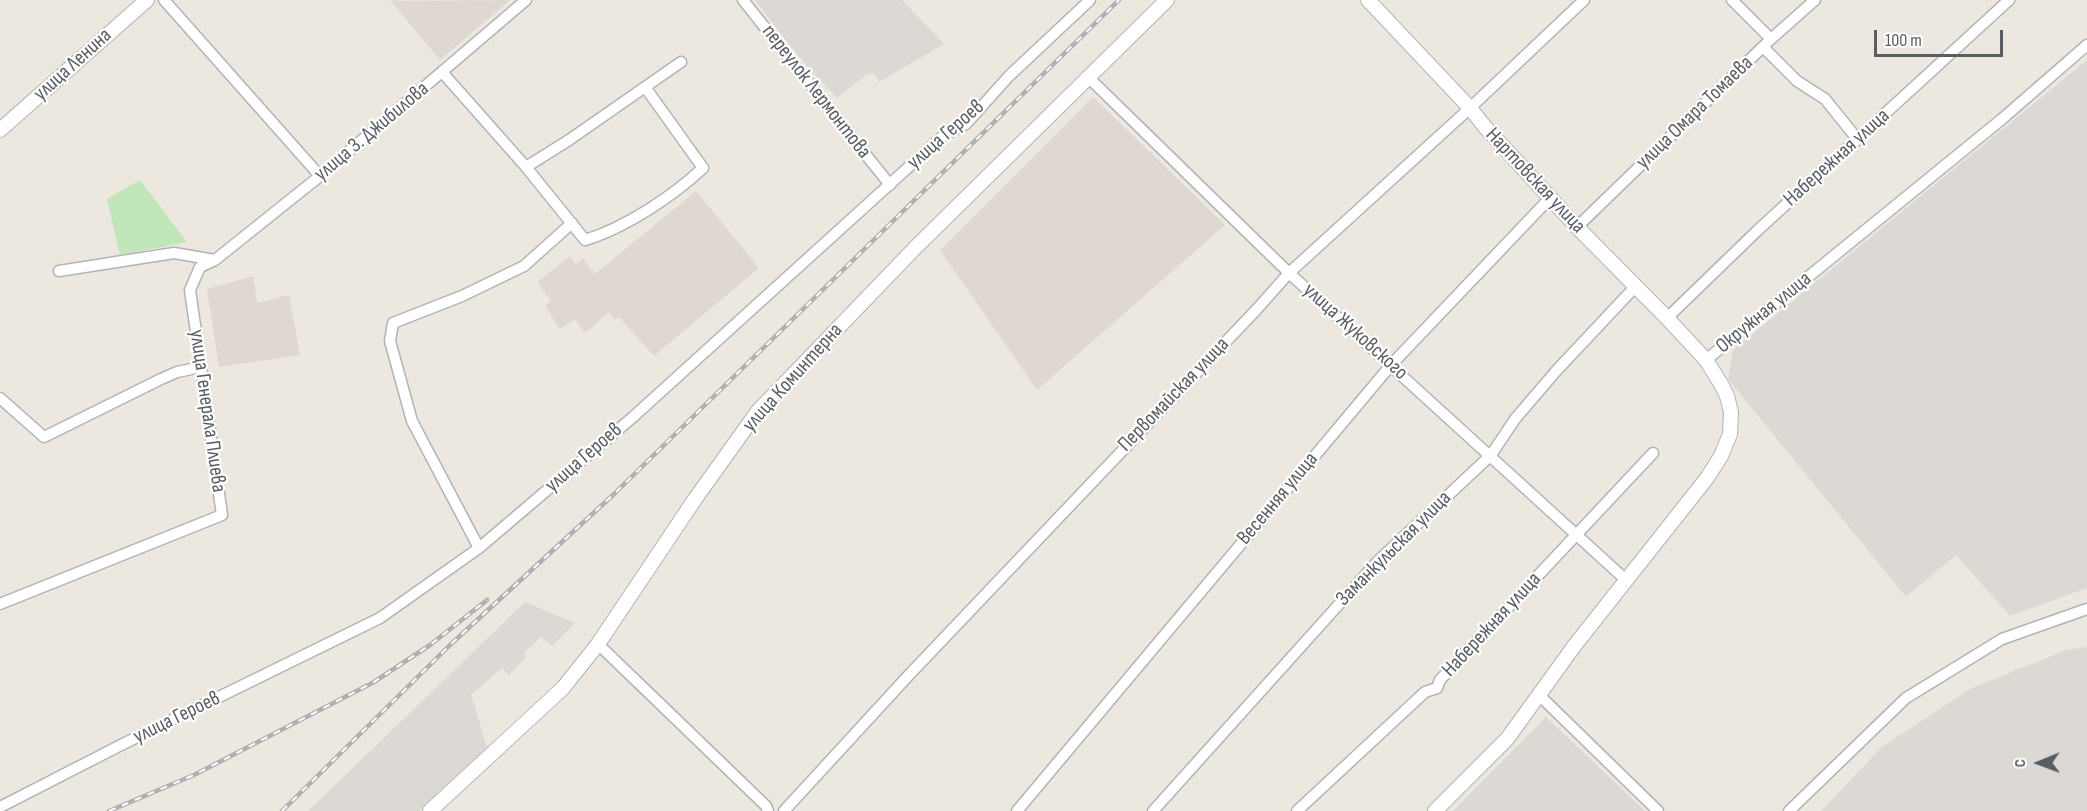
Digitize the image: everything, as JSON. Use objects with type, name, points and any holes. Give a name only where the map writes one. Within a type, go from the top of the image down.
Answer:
[{"type":"street","name":"улица Ленина","points":[[0,130],[147,0]]},
{"type":"street","points":[[164,0],[320,176]]},
{"type":"street","name":"улица З. Джибилова","points":[[215,260],[320,176],[526,0]]},
{"type":"street","name":"переулок Лермонтова","points":[[743,0],[890,185]]},
{"type":"street","name":"улица Героев","points":[[0,807],[380,618],[479,548],[633,417],[944,135],[966,124],[1009,76],[1065,26],[1090,0]]},
{"type":"street","name":"улица Коминтерна","points":[[430,811],[563,688],[598,644],[695,499],[758,411],[916,247],[1167,0]]},
{"type":"street","name":"Нартовская улица","points":[[1368,0],[1470,108],[1485,128],[1577,227],[1706,360]]},
{"type":"street","name":"Первомайская улица","points":[[784,811],[908,676],[1289,273],[1470,108],[1584,0]]},
{"type":"street","points":[[1732,0],[1797,81],[1825,99],[1858,140]]},
{"type":"street","name":"улица Омара Томаева","points":[[1577,227],[1767,43],[1815,0]]},
{"type":"street","name":"Набережная улица","points":[[1667,318],[1758,230],[2009,0]]},
{"type":"street","name":"Окружная улица","points":[[1435,811],[1507,739],[1538,694],[1707,478],[1721,456],[1730,434],[1731,412],[1727,396],[1706,360],[2002,119],[2087,45]]},
{"type":"street","points":[[526,167],[681,62]]},
{"type":"street","points":[[442,72],[526,167],[585,240],[619,226],[681,188],[703,168],[645,87]]},
{"type":"street","name":"улица Жуковского","points":[[1089,78],[1289,273],[1626,580]]},
{"type":"street","name":"Весенняя улица","points":[[1017,811],[1391,364],[1550,198]]},
{"type":"street","points":[[479,548],[412,421],[390,341],[393,323],[462,296],[524,266],[572,223]]},
{"type":"street","points":[[59,272],[174,253],[215,260]]},
{"type":"street","name":"улица Генерала Плиева","points":[[0,604],[222,514],[190,290],[200,267],[215,260]]},
{"type":"street","name":"Заманкульская улица","points":[[1153,811],[1377,562],[1491,455],[1515,419],[1557,370],[1635,287]]},
{"type":"street","points":[[0,398],[44,437],[161,379],[177,372],[201,367]]},
{"type":"street","name":"Набережная улица","points":[[1297,811],[1425,692],[1437,688],[1448,672],[1653,453]]},
{"type":"street","points":[[1789,811],[1906,698],[2002,639],[2087,609]]},
{"type":"street","points":[[598,644],[766,806],[768,811]]},
{"type":"street","points":[[1538,694],[1658,811]]},
{"type":"shaded area","points":[[390,0],[402,1],[510,0],[440,60]]},
{"type":"shaded area","points":[[755,0],[902,0],[944,44],[879,82],[874,73],[866,75],[837,98],[798,56]]},
{"type":"shaded area","points":[[2087,60],[2087,588],[2010,616],[1956,555],[1906,597],[1728,379],[1733,350]]},
{"type":"shaded area","points":[[1093,97],[1225,225],[1037,390],[940,250]]},
{"type":"shaded area","points":[[696,191],[759,268],[654,356],[619,317],[615,320],[609,312],[585,333],[575,319],[560,329],[545,306],[551,301],[537,282],[570,256],[575,264],[583,259],[595,274]]},
{"type":"shaded area","points":[[253,276],[257,303],[289,295],[300,355],[219,367],[207,289]]},
{"type":"shaded area","points":[[525,602],[575,623],[552,646],[541,637],[524,653],[526,657],[509,675],[502,668],[471,695],[487,747],[487,754],[419,811],[308,811]]},
{"type":"shaded area","points":[[2087,647],[2087,811],[1821,811],[1882,747],[1970,689],[2066,650]]},
{"type":"shaded area","points":[[1546,717],[1645,811],[1453,811]]},
{"type":"green space","points":[[140,180],[187,242],[120,255],[107,199]]},
{"type":"railway","points":[[282,811],[450,645],[613,495],[1119,0]]},
{"type":"railway","points":[[109,811],[194,775],[374,682],[430,645],[487,600]]}]
